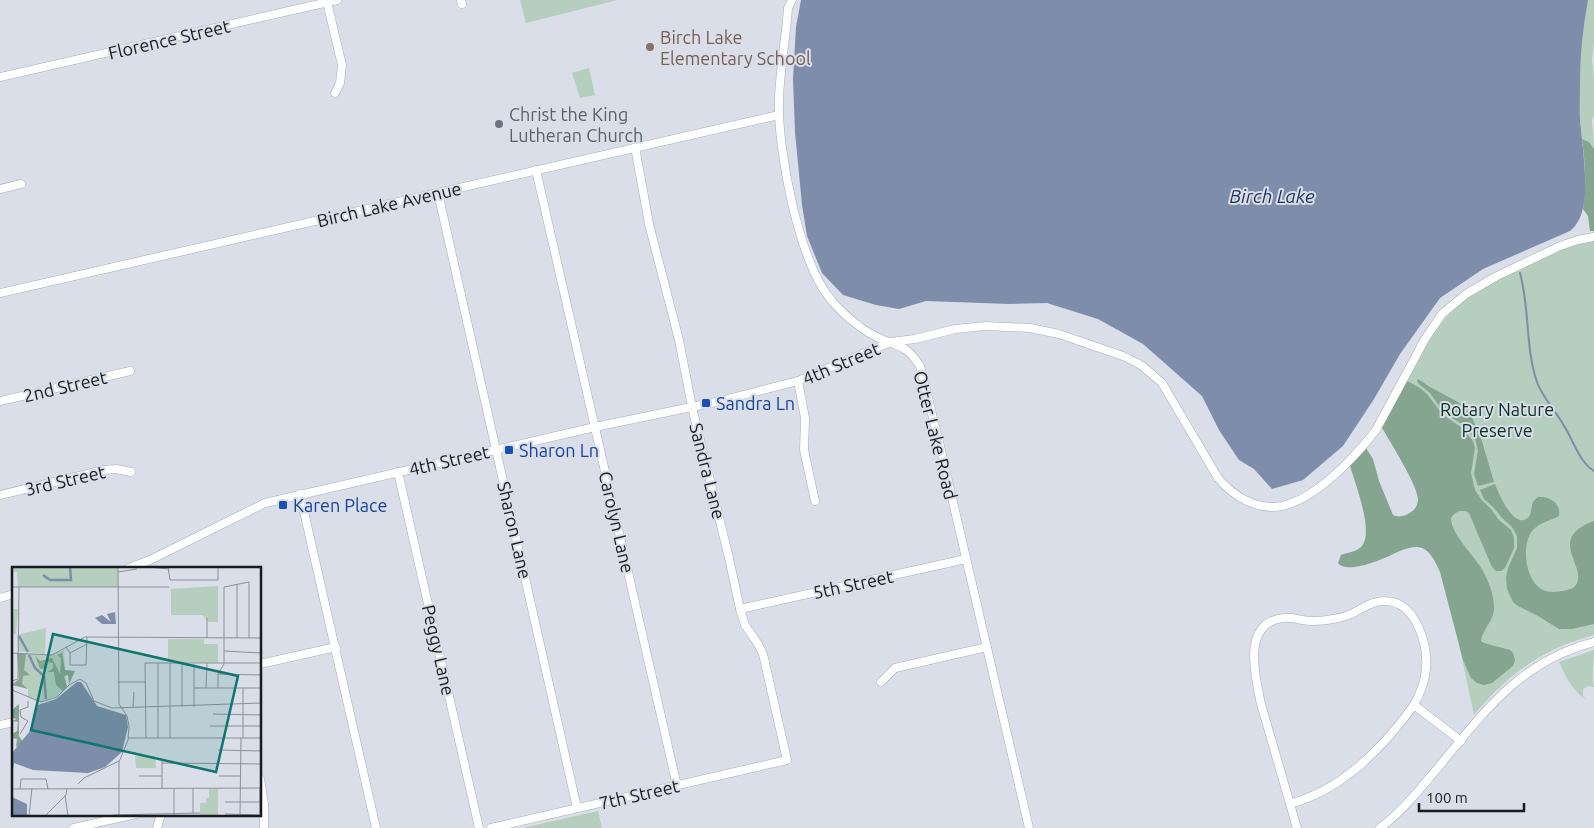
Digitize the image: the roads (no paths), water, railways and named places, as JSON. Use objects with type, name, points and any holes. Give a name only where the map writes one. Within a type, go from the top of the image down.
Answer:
[{"type":"street","name":"Florence Street","points":[[0,78],[337,0]]},
{"type":"street","name":"Otter Lake Road","points":[[792,0],[788,8],[778,115],[783,154],[796,220],[817,278],[829,297],[850,318],[876,337],[904,347],[920,366],[1030,828]]},
{"type":"street","points":[[327,2],[342,65],[340,83],[335,93]]},
{"type":"street","name":"Birch Lake Avenue","points":[[0,293],[778,115]]},
{"type":"street","name":"Sandra Lane","points":[[635,147],[649,224],[679,340],[692,407],[740,609],[745,625],[758,644],[764,658],[787,760]]},
{"type":"street","name":"Carolyn Lane","points":[[536,170],[677,786]]},
{"type":"street","points":[[0,189],[20,184]]},
{"type":"street","name":"Sharon Lane","points":[[438,193],[577,808]]},
{"type":"street","name":"4th Street","points":[[132,567],[150,560],[265,502],[496,449],[692,407],[798,381],[891,342],[915,339],[956,329],[986,326],[1030,328],[1080,340],[1124,356],[1141,365],[1162,383],[1218,478],[1227,489],[1253,504],[1272,507],[1283,506],[1302,498],[1328,481],[1354,457],[1376,430],[1425,339],[1442,314],[1466,294],[1496,277],[1560,246],[1594,237]]},
{"type":"street","name":"2nd Street","points":[[0,401],[130,371]]},
{"type":"street","points":[[798,381],[805,418],[804,450],[815,501]]},
{"type":"street","name":"3rd Street","points":[[0,495],[104,470],[131,472]]},
{"type":"street","name":"Peggy Lane","points":[[398,472],[480,828]]},
{"type":"street","points":[[300,494],[376,828]]},
{"type":"street","name":"5th Street","points":[[740,609],[966,559]]},
{"type":"street","points":[[1290,804],[1322,792],[1351,773],[1376,749],[1414,705],[1424,678],[1426,653],[1417,625],[1408,611],[1400,605],[1389,601],[1373,602],[1352,613],[1318,621],[1284,618],[1273,621],[1265,626],[1257,636],[1254,647],[1257,680],[1262,704],[1290,804],[1297,828]]},
{"type":"street","points":[[1380,828],[1410,800],[1501,695],[1524,675],[1538,665],[1560,654],[1594,642]]},
{"type":"street","points":[[261,664],[336,647]]},
{"type":"street","points":[[881,682],[894,668],[987,647]]},
{"type":"street","points":[[1414,705],[1461,741]]},
{"type":"street","name":"7th Street","points":[[491,828],[787,760]]},
{"type":"street","points":[[261,785],[264,804],[264,828]]},
{"type":"street","points":[[74,828],[127,816]]},
{"type":"water","name":"Birch Lake","points":[[801,0],[1588,0],[1580,73],[1580,118],[1585,169],[1585,198],[1582,211],[1577,223],[1570,231],[1483,269],[1440,298],[1400,354],[1374,399],[1343,446],[1303,480],[1272,489],[1254,469],[1239,460],[1219,430],[1202,396],[1143,344],[1098,319],[1047,303],[1010,304],[926,301],[899,309],[876,305],[843,295],[822,273],[807,236],[802,205],[795,132],[793,79],[796,27]]},
{"type":"waterway","points":[[1520,273],[1533,369],[1537,382],[1564,425],[1581,458],[1594,471]]},
{"type":"place","name":"Birch Lake Elementary School","points":[[650,47]]},
{"type":"place","name":"Christ the King Lutheran Church","points":[[499,124]]},
{"type":"place","name":"Sandra Ln","points":[[706,403]]},
{"type":"place","name":"Sharon Ln","points":[[509,450]]},
{"type":"place","name":"Karen Place","points":[[283,505]]},
{"type":"park label","name":"Rotary Nature Preserve","points":[[1497,419]]}]
